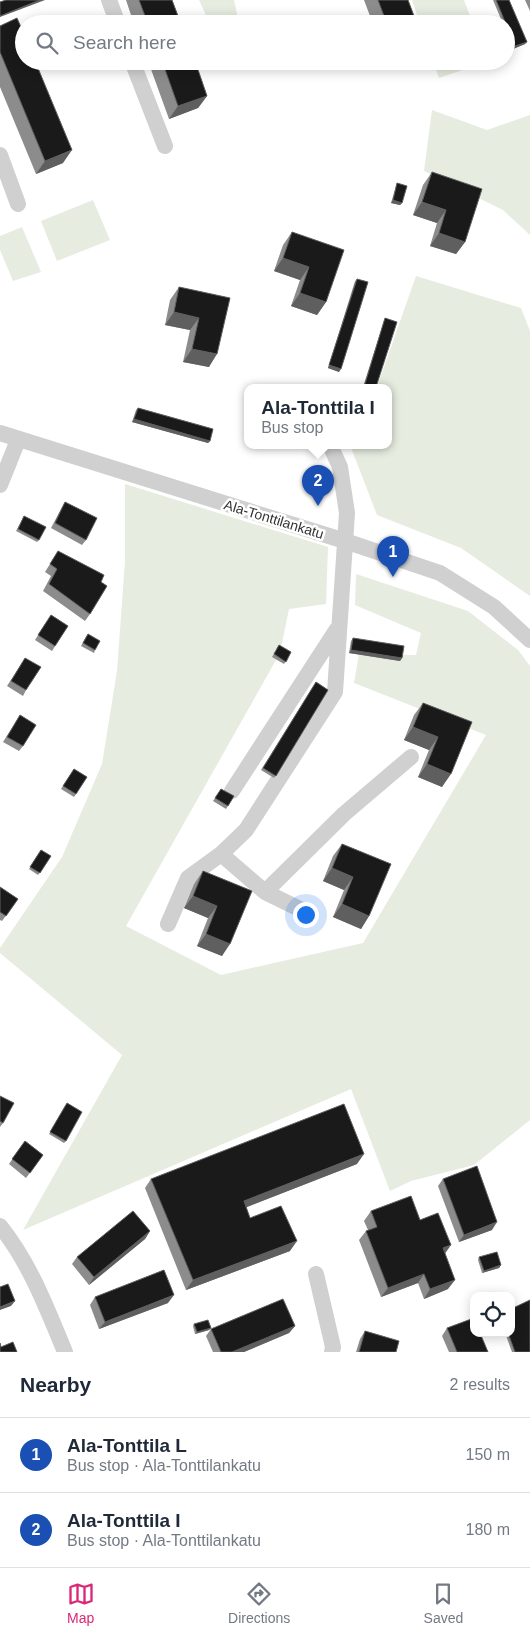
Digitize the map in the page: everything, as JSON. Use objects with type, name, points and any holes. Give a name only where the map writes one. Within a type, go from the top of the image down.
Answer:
[{"type":"street","points":[[109,0],[115,15]]},
{"type":"street","points":[[135,70],[165,146]]},
{"type":"street","points":[[0,155],[18,204]]},
{"type":"street","name":"Ala-Tonttilankatu","points":[[0,433],[345,541],[440,573],[494,607],[530,640]]},
{"type":"street","points":[[0,485],[18,440]]},
{"type":"street","points":[[168,924],[188,878],[221,854],[246,830],[335,692],[347,513],[340,467],[332,449]]},
{"type":"street","points":[[232,791],[338,628]]},
{"type":"street","points":[[265,892],[344,814],[411,756]]},
{"type":"street","points":[[221,854],[265,892],[310,914]]},
{"type":"street","points":[[0,1226],[16,1246],[66,1352]]},
{"type":"street","points":[[316,1274],[333,1347],[332,1352]]},
{"type":"shaded area","points":[[199,0],[234,0],[237,15],[206,15]]},
{"type":"shaded area","points":[[412,0],[464,0],[470,15],[417,15]]},
{"type":"shaded area","points":[[436,70],[462,70],[439,78]]},
{"type":"shaded area","points":[[432,110],[487,130],[530,115],[530,235],[503,210],[424,171]]},
{"type":"shaded area","points":[[93,200],[110,240],[57,261],[41,221]]},
{"type":"shaded area","points":[[22,227],[41,272],[13,281],[0,250],[0,236]]},
{"type":"shaded area","points":[[416,276],[521,308],[530,331],[530,596],[461,548],[377,515],[352,449],[392,449],[392,384],[378,384]]},
{"type":"shaded area","points":[[125,484],[328,547],[326,604],[289,609],[280,653],[126,926],[221,975],[363,943],[486,735],[354,683],[359,654],[416,655],[421,633],[355,605],[356,574],[468,611],[518,650],[530,666],[530,1120],[474,1165],[411,1181],[390,1191],[351,1089],[23,1230],[122,1055],[0,953],[0,948],[62,857],[102,764],[117,671],[125,561]]},
{"type":"building","points":[[6,0],[40,0],[0,16],[0,2]]},
{"type":"building","points":[[139,0],[172,0],[178,15],[145,15]]},
{"type":"building","points":[[378,0],[408,0],[414,15],[384,15]]},
{"type":"building","points":[[496,0],[509,0],[527,42],[515,46],[515,15],[502,15]]},
{"type":"building","points":[[15,19],[15,70],[39,70],[72,150],[45,161],[0,52],[0,26]]},
{"type":"building","points":[[165,70],[198,70],[207,96],[178,106]]},
{"type":"building","points":[[432,172],[482,189],[465,242],[439,233],[446,210],[422,202]]},
{"type":"building","points":[[397,183],[407,186],[402,203],[393,200]]},
{"type":"building","points":[[292,232],[344,250],[326,302],[300,293],[309,267],[283,258]]},
{"type":"building","points":[[357,279],[368,282],[341,369],[329,365]]},
{"type":"building","points":[[179,287],[230,298],[217,354],[192,349],[199,318],[174,312]]},
{"type":"building","points":[[385,318],[397,322],[377,384],[365,384]]},
{"type":"building","points":[[138,408],[213,429],[210,441],[134,419]]},
{"type":"building","points":[[65,502],[97,518],[86,540],[55,523]]},
{"type":"building","points":[[24,516],[46,527],[39,540],[18,529]]},
{"type":"building","points":[[58,551],[104,575],[101,582],[107,586],[90,614],[49,584],[57,569],[50,564]]},
{"type":"building","points":[[51,615],[68,626],[55,646],[38,635]]},
{"type":"building","points":[[88,634],[100,641],[95,650],[83,643]]},
{"type":"building","points":[[353,638],[404,646],[402,658],[351,650]]},
{"type":"building","points":[[279,645],[291,652],[286,662],[274,654]]},
{"type":"building","points":[[25,658],[41,667],[26,690],[11,681]]},
{"type":"building","points":[[316,682],[328,690],[276,776],[263,768]]},
{"type":"building","points":[[423,703],[472,722],[451,774],[427,764],[438,737],[413,727]]},
{"type":"building","points":[[20,715],[36,725],[23,746],[7,737]]},
{"type":"building","points":[[74,769],[87,777],[76,794],[63,786]]},
{"type":"building","points":[[221,789],[234,796],[228,806],[215,798]]},
{"type":"building","points":[[342,844],[391,864],[369,916],[342,904],[353,877],[332,868]]},
{"type":"building","points":[[41,850],[51,856],[40,873],[30,867]]},
{"type":"building","points":[[203,871],[252,891],[230,944],[206,934],[217,906],[193,896]]},
{"type":"building","points":[[0,887],[18,899],[6,916],[0,912]]},
{"type":"building","points":[[0,1096],[14,1103],[3,1123],[0,1121]]},
{"type":"building","points":[[67,1103],[82,1112],[66,1141],[50,1132]]},
{"type":"building","points":[[344,1104],[364,1154],[244,1201],[250,1218],[281,1206],[297,1241],[193,1280],[151,1179]]},
{"type":"building","points":[[25,1141],[43,1155],[30,1173],[12,1159]]},
{"type":"building","points":[[477,1166],[497,1222],[464,1235],[443,1179]]},
{"type":"building","points":[[411,1196],[420,1220],[438,1213],[451,1245],[443,1248],[455,1280],[430,1289],[424,1274],[388,1288],[366,1231],[377,1227],[371,1211]]},
{"type":"building","points":[[133,1211],[150,1231],[94,1277],[77,1257]]},
{"type":"building","points":[[497,1252],[501,1265],[484,1271],[479,1257]]},
{"type":"building","points":[[164,1270],[174,1295],[105,1322],[95,1297]]},
{"type":"building","points":[[8,1284],[15,1301],[0,1307],[0,1287]]},
{"type":"building","points":[[283,1299],[295,1326],[232,1352],[221,1352],[211,1329]]},
{"type":"building","points":[[530,1300],[530,1352],[515,1352],[509,1337],[515,1337],[515,1307]]},
{"type":"building","points":[[470,1319],[470,1337],[482,1337],[488,1352],[457,1352],[447,1328]]},
{"type":"building","points":[[208,1320],[211,1328],[197,1332],[194,1324]]},
{"type":"building","points":[[365,1331],[399,1341],[396,1352],[359,1352]]},
{"type":"building","points":[[13,1342],[17,1352],[0,1352],[0,1343],[1,1347]]},
{"type":"place","name":"Ala-Tonttila I","points":[[318,506]]},
{"type":"place","name":"Ala-Tonttila L","points":[[393,577]]}]
